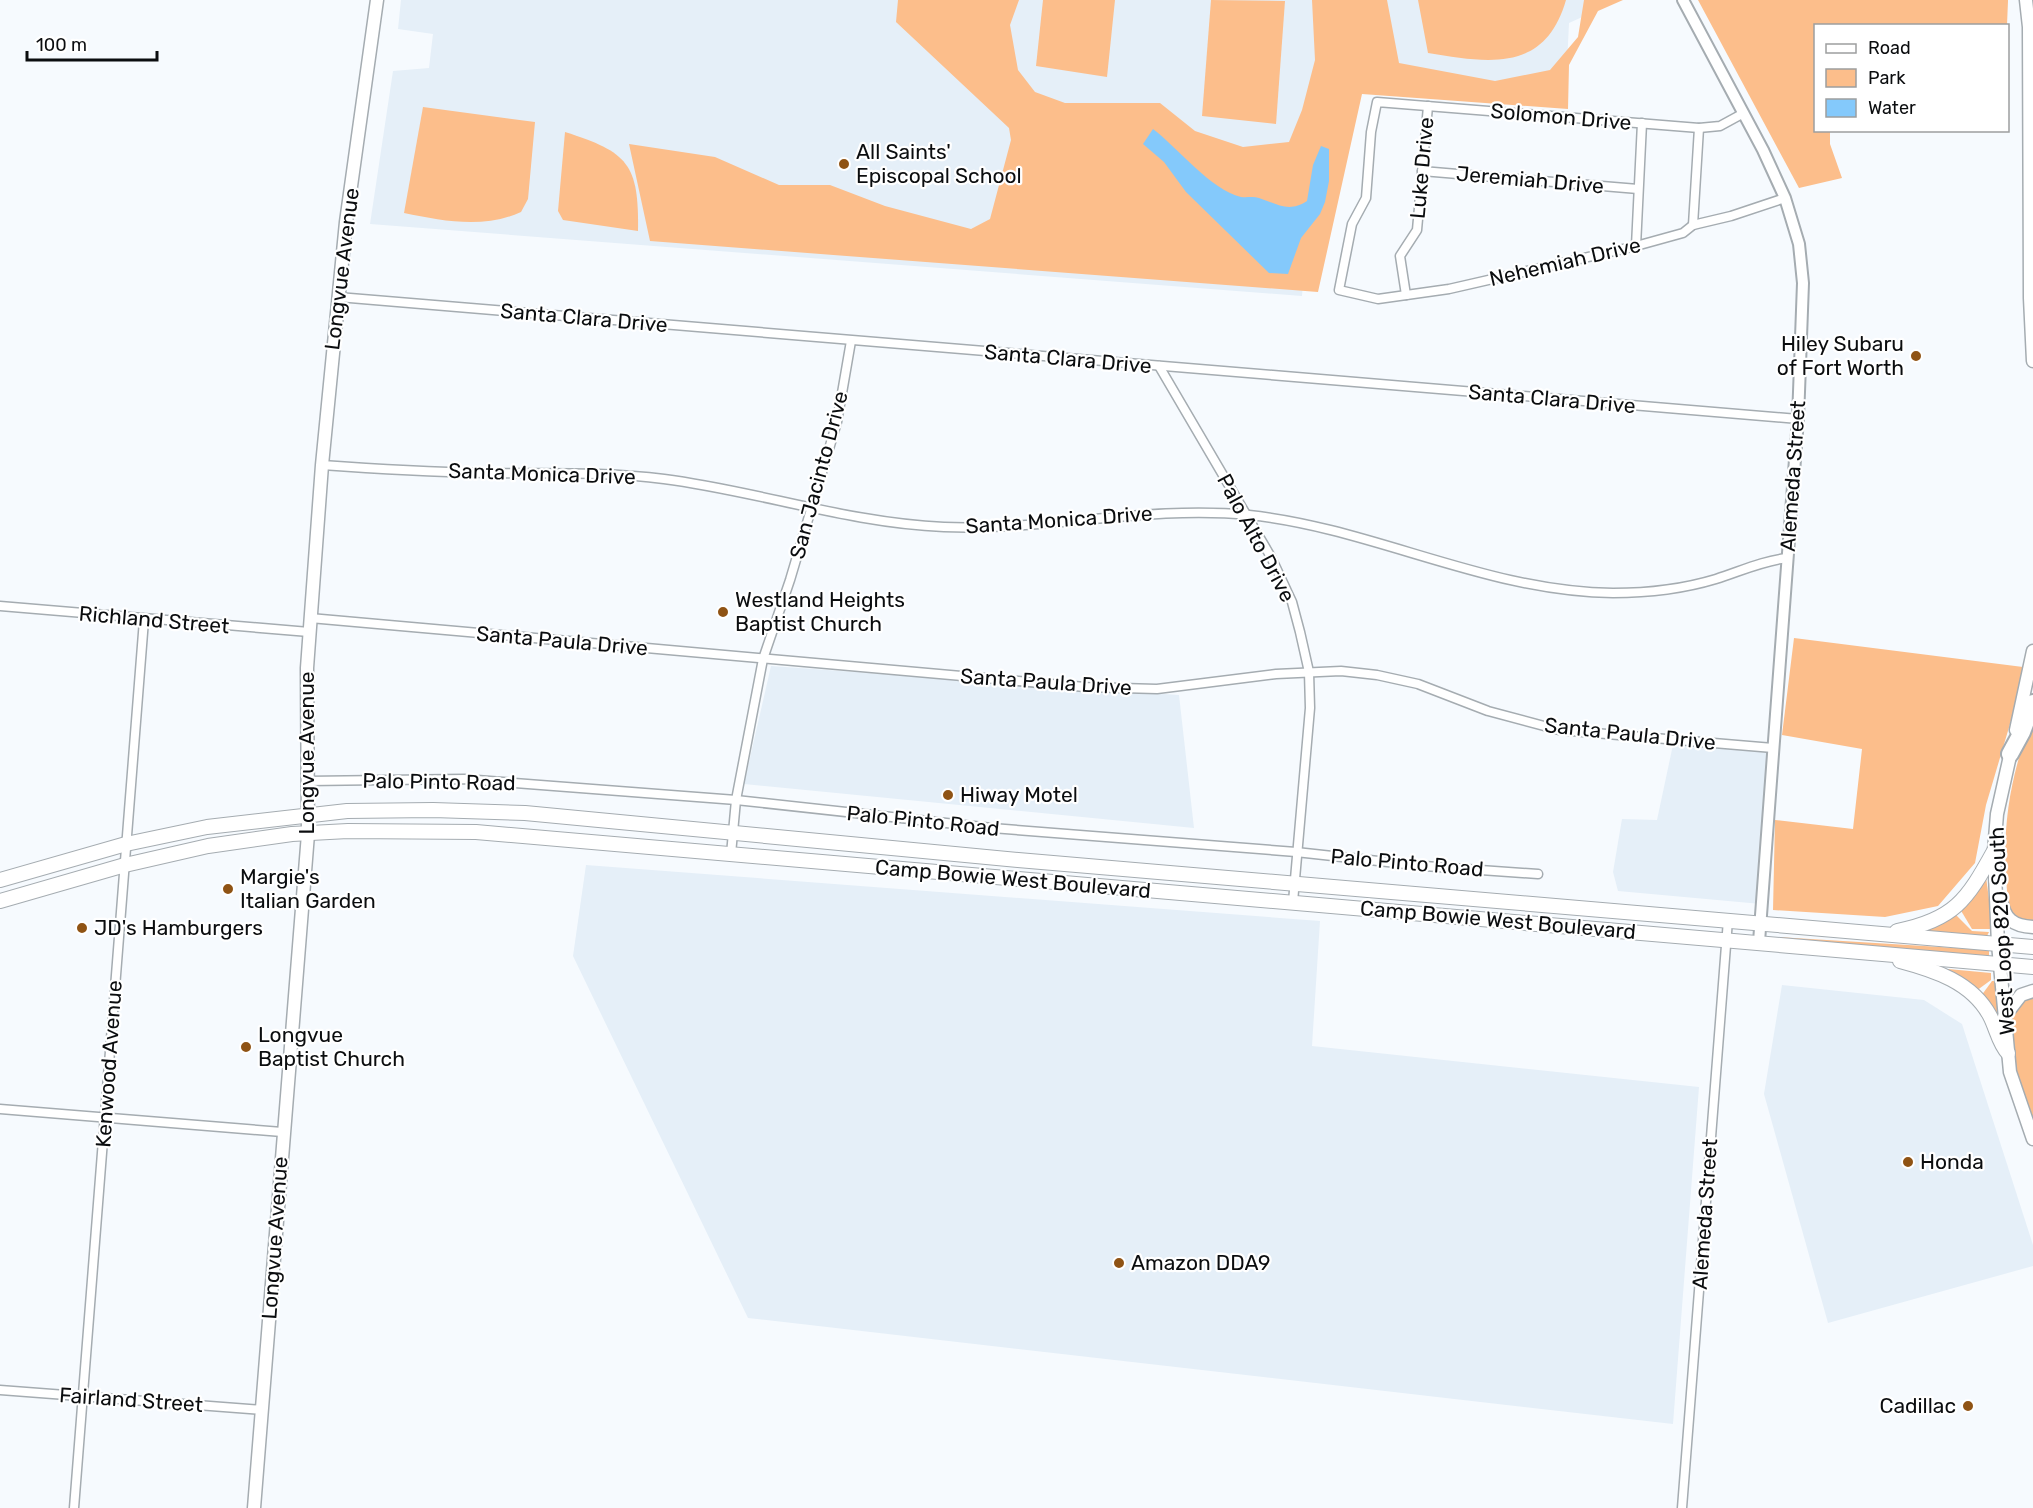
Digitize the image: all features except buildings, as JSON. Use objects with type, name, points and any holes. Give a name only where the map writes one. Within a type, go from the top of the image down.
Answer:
[{"type":"highway","points":[[2010,754],[2033,704]]},
{"type":"main road","name":"Longvue Avenue","points":[[254,1508],[282,1132],[308,834],[309,632],[322,465],[346,222],[377,0]]},
{"type":"main road","points":[[2026,0],[2029,27],[2030,298],[2033,361]]},
{"type":"main road","name":"West Loop 820 South","points":[[2033,651],[1997,814],[1994,851],[1998,944],[2008,1053],[2016,1090],[2033,1139]]},
{"type":"main road","name":"Camp Bowie West Boulevard","points":[[0,880],[126,844],[207,827],[308,814],[388,809],[525,813],[733,835],[2033,947]]},
{"type":"main road","name":"Camp Bowie West Boulevard","points":[[0,901],[125,865],[208,846],[348,831],[476,832],[2033,967]]},
{"type":"main road","points":[[1880,934],[1927,924],[1956,909],[1977,883],[1994,851]]},
{"type":"main road","points":[[1015,880],[1018,860]]},
{"type":"main road","points":[[1995,881],[2003,912],[2011,922],[2033,927]]},
{"type":"main road","points":[[1854,950],[1947,976],[1966,988],[1987,1010],[2008,1053]]},
{"type":"main road","points":[[2004,1017],[2021,995],[2033,992]]},
{"type":"street","name":"Alemeda Street","points":[[1683,0],[1763,150],[1785,198],[1799,244],[1803,283],[1798,419],[1758,942]]},
{"type":"street","name":"Solomon Drive","points":[[1339,290],[1352,224],[1366,198],[1371,132],[1377,102],[1699,128],[1720,126],[1742,114]]},
{"type":"street","name":"Luke Drive","points":[[1406,295],[1400,256],[1417,230],[1428,106]]},
{"type":"street","points":[[1636,246],[1642,123]]},
{"type":"street","points":[[1693,225],[1699,128]]},
{"type":"street","name":"Jeremiah Drive","points":[[1422,171],[1638,189]]},
{"type":"street","name":"Nehemiah Drive","points":[[1339,290],[1378,299],[1449,289],[1636,246],[1683,233],[1693,225],[1731,216],[1785,198]]},
{"type":"street","name":"Santa Clara Drive","points":[[338,297],[1798,419]]},
{"type":"street","name":"San Jacinto Drive","points":[[730,854],[736,800],[763,659],[837,422],[851,341]]},
{"type":"street","name":"Palo Alto Drive","points":[[1160,366],[1249,515],[1292,602],[1309,672],[1310,708],[1293,902]]},
{"type":"street","name":"Santa Monica Drive","points":[[322,465],[489,473],[591,472],[666,479],[861,518],[943,527],[988,527],[1175,512],[1249,515],[1315,526],[1518,583],[1571,591],[1614,593],[1670,589],[1715,579],[1765,561],[1787,558]]},
{"type":"street","name":"Richland Street","points":[[0,606],[144,620],[309,632]]},
{"type":"street","name":"Santa Paula Drive","points":[[310,618],[1114,688],[1156,689],[1309,672],[1341,671],[1377,675],[1418,684],[1522,722],[1559,730],[1773,748]]},
{"type":"street","name":"Kenwood Avenue","points":[[74,1508],[144,620]]},
{"type":"street","name":"Palo Pinto Road","points":[[307,781],[464,779],[736,800],[992,828],[1538,874]]},
{"type":"street","name":"Alemeda Street","points":[[1682,1508],[1728,920]]},
{"type":"street","points":[[0,1109],[282,1132]]},
{"type":"street","name":"Fairland Street","points":[[0,1390],[262,1410]]},
{"type":"shaded area","name":"All Saints' Episcopal School","points":[[401,0],[1620,0],[1569,23],[1565,106],[1318,88],[1302,296],[370,224],[393,71],[429,68],[433,34],[398,29]]},
{"type":"shaded area","points":[[771,666],[1179,695],[1194,828],[744,784]]},
{"type":"shaded area","points":[[1674,740],[1773,748],[1761,904],[1618,891],[1613,872],[1622,819],[1657,820]]},
{"type":"shaded area","points":[[586,865],[1320,921],[1312,1046],[1699,1087],[1673,1424],[748,1318],[573,956]]},
{"type":"shaded area","points":[[1782,985],[1924,1000],[1962,1024],[2033,1245],[2033,1266],[1828,1323],[1764,1094]]},
{"type":"green space","points":[[898,0],[1019,0],[1010,25],[1018,70],[1035,92],[1065,103],[1160,103],[1195,131],[1243,147],[1289,142],[1302,110],[1315,60],[1312,0],[1387,0],[1399,63],[1495,81],[1550,70],[1578,37],[1584,0],[1623,0],[1598,11],[1569,65],[1568,109],[1362,94],[1318,292],[650,241],[629,144],[715,157],[779,185],[830,185],[885,206],[971,229],[990,219],[1011,140],[1009,128],[896,22]]},
{"type":"green space","points":[[1043,0],[1115,0],[1107,77],[1036,66]]},
{"type":"green space","points":[[1211,0],[1285,1],[1276,124],[1202,116]]},
{"type":"green space","points":[[1418,0],[1566,0],[1557,24],[1544,40],[1529,51],[1512,58],[1493,60],[1428,53]]},
{"type":"green space","points":[[1698,0],[2008,0],[2007,24],[1814,24],[1814,132],[1830,132],[1830,144],[1842,178],[1799,188]]},
{"type":"green space","points":[[423,107],[535,122],[528,199],[521,212],[478,222],[448,221],[404,213]]},
{"type":"green space","points":[[565,132],[603,146],[626,164],[636,190],[638,231],[563,220],[558,211]]},
{"type":"green space","points":[[1794,638],[2023,667],[2018,697],[1986,805],[1975,863],[1938,906],[1885,917],[1773,910],[1775,820],[1853,829],[1862,749],[1782,735]]},
{"type":"green space","points":[[2033,716],[2033,922],[2021,921],[2009,910],[2005,858],[2012,788]]},
{"type":"green space","points":[[1986,877],[1993,929],[1972,929],[1960,909]]},
{"type":"green space","points":[[1955,914],[1972,931],[1989,932],[1987,936],[1925,931]]},
{"type":"green space","points":[[1778,937],[1989,950],[1989,958],[1782,940]]},
{"type":"green space","points":[[1948,969],[1991,973],[1991,980],[1976,991],[1946,973]]},
{"type":"green space","points":[[1992,981],[1997,981],[2000,1022],[1981,996]]},
{"type":"green space","points":[[2028,996],[2033,996],[2033,1123],[2024,1100],[2010,1043],[2012,1015]]},
{"type":"water","points":[[1153,129],[1207,177],[1230,193],[1241,197],[1257,197],[1289,207],[1301,205],[1307,201],[1313,165],[1321,146],[1329,149],[1329,181],[1325,202],[1320,214],[1301,238],[1288,274],[1269,273],[1186,192],[1164,162],[1143,144]]},
{"type":"place","name":"All Saints' Episcopal School","points":[[844,164]]},
{"type":"place","name":"Hiley Subaru of Fort Worth","points":[[1916,356]]},
{"type":"place","name":"Westland Heights Baptist Church","points":[[723,612]]},
{"type":"place","name":"Hiway Motel","points":[[948,795]]},
{"type":"place","name":"Margie's Italian Garden","points":[[228,889]]},
{"type":"place","name":"JD's Hamburgers","points":[[82,928]]},
{"type":"place","name":"Longvue Baptist Church","points":[[246,1047]]},
{"type":"place","name":"Honda","points":[[1908,1162]]},
{"type":"place","name":"Amazon DDA9","points":[[1119,1263]]},
{"type":"place","name":"Cadillac","points":[[1968,1406]]}]
